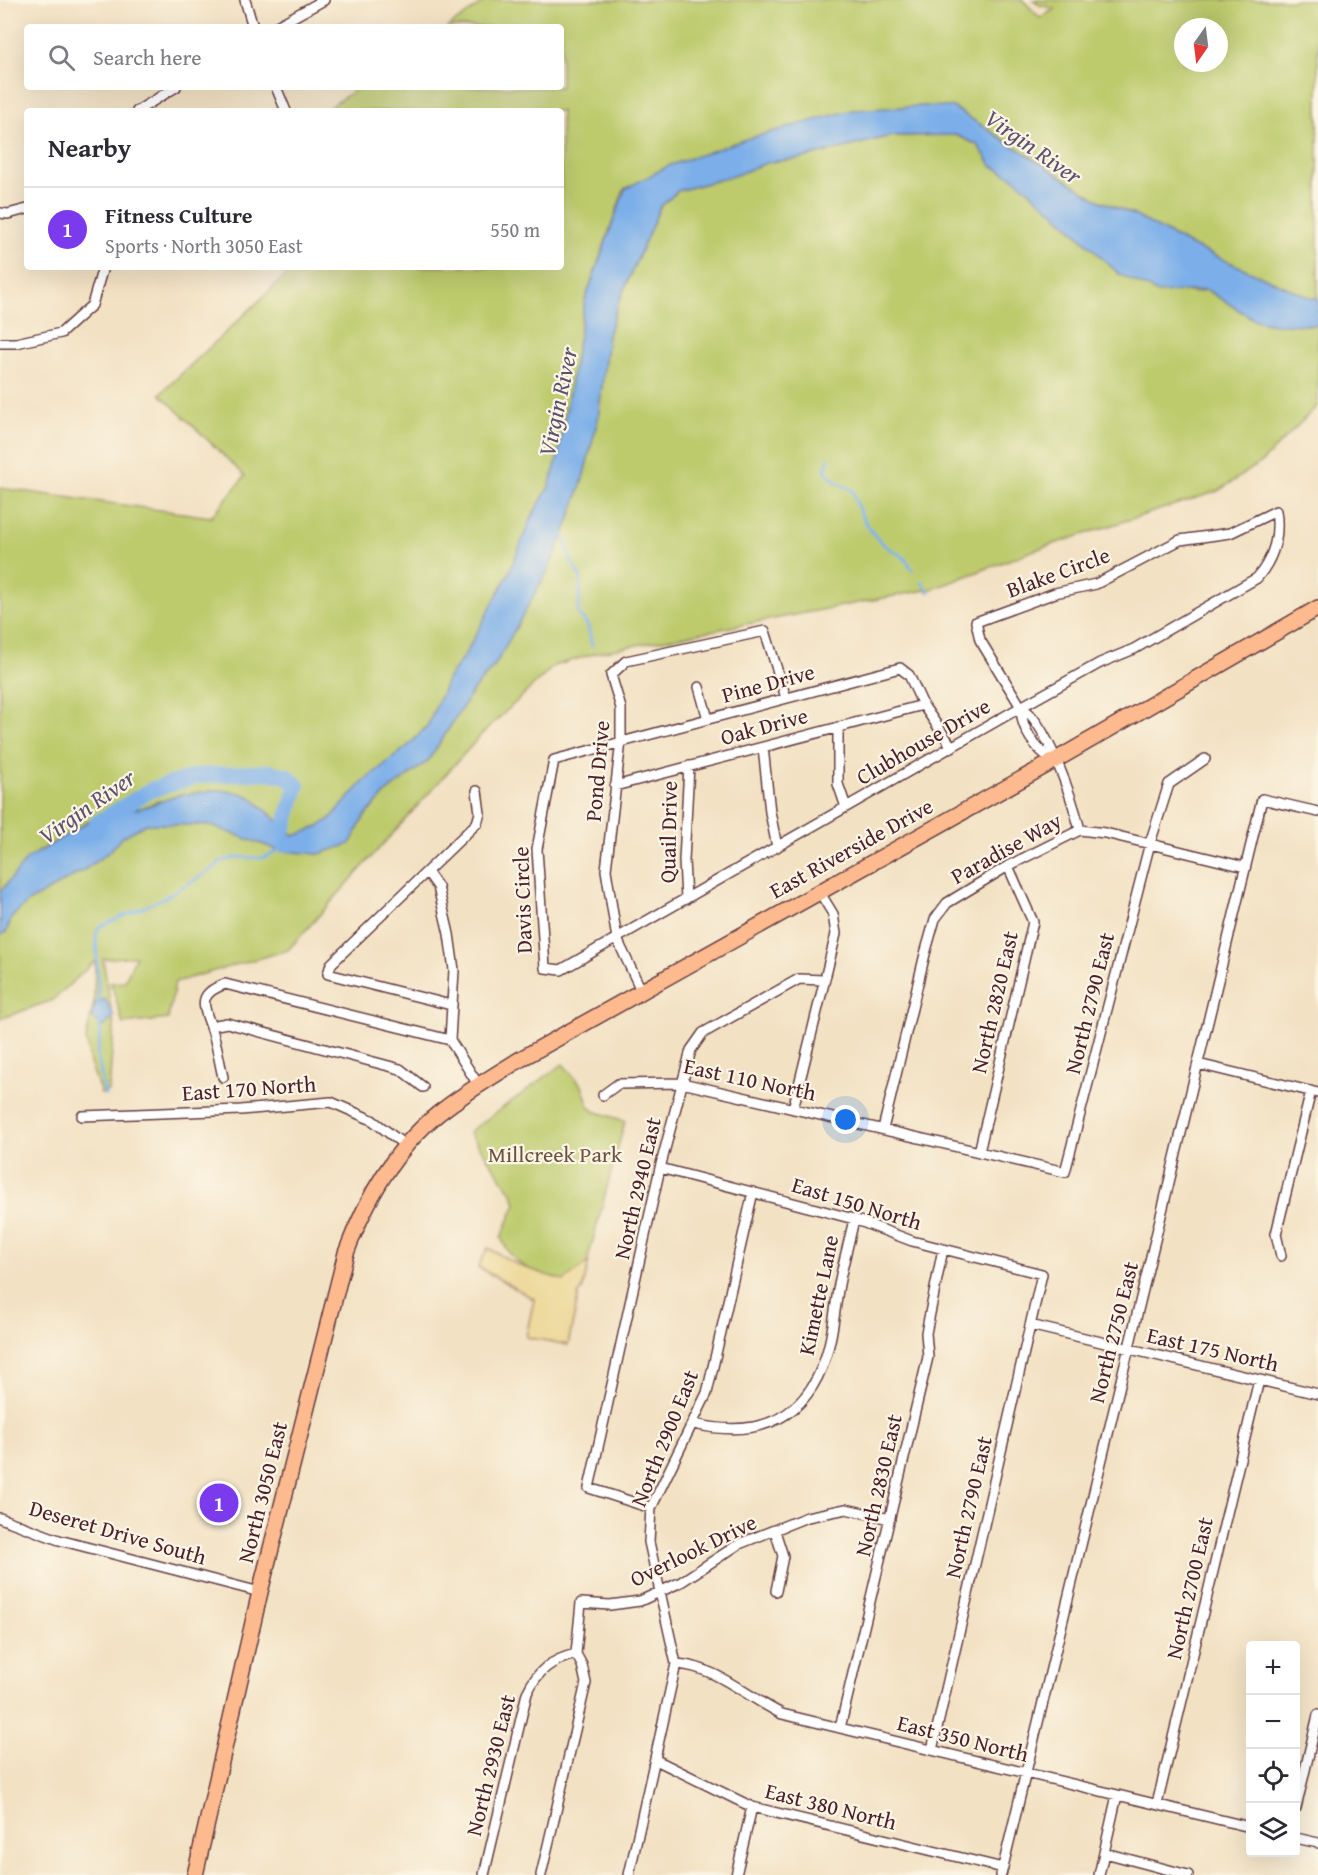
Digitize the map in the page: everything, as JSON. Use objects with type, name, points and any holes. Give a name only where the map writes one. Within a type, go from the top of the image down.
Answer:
[{"type":"main road","name":"East Riverside Drive","points":[[410,1142],[445,1108],[524,1057],[640,990],[1054,761],[1318,608]]},
{"type":"main road","name":"North 3050 East","points":[[195,1875],[260,1592],[346,1253],[360,1214],[376,1186],[410,1142]]},
{"type":"street","points":[[245,0],[252,24]]},
{"type":"street","points":[[280,24],[324,0]]},
{"type":"street","points":[[142,108],[171,90]]},
{"type":"street","points":[[277,90],[285,108]]},
{"type":"street","points":[[0,213],[8,214],[24,210]]},
{"type":"street","points":[[0,343],[16,343],[61,333],[92,305],[102,270]]},
{"type":"street","name":"Clubhouse Drive","points":[[545,968],[561,970],[1021,707],[1100,663],[1134,649],[1257,578],[1270,564],[1279,527],[1276,511]]},
{"type":"street","name":"Blake Circle","points":[[1021,707],[980,640],[976,622],[1055,593],[1095,584],[1180,540],[1230,533],[1276,511]]},
{"type":"street","name":"Pond Drive","points":[[640,990],[617,939],[606,870],[621,741],[621,708],[611,675],[626,661],[765,631],[786,698]]},
{"type":"street","name":"Pine Drive","points":[[554,760],[900,668],[909,675],[923,705],[952,747]]},
{"type":"street","points":[[699,687],[708,719]]},
{"type":"street","name":"Oak Drive","points":[[615,786],[923,705]]},
{"type":"street","points":[[1021,707],[1031,712],[1051,746],[1054,761],[1072,800],[1080,830]]},
{"type":"street","points":[[838,727],[838,784],[846,807]]},
{"type":"street","points":[[764,747],[770,812],[777,847]]},
{"type":"street","name":"North 2790 East","points":[[1065,1172],[1150,843],[1169,784],[1205,759]]},
{"type":"street","name":"Davis Circle","points":[[545,968],[537,849],[554,760]]},
{"type":"street","name":"Quail Drive","points":[[686,899],[684,860],[689,766]]},
{"type":"street","points":[[452,1005],[328,974],[332,964],[477,823],[480,813],[477,791]]},
{"type":"street","name":"North 2750 East","points":[[1002,1871],[1262,799],[1318,812]]},
{"type":"street","name":"Paradise Way","points":[[883,1129],[935,919],[946,903],[1008,866],[1080,830],[1150,843],[1245,867]]},
{"type":"street","name":"North 2820 East","points":[[979,1152],[1033,922],[1008,866]]},
{"type":"street","points":[[428,873],[438,887],[449,934],[454,970],[450,1040],[479,1086]]},
{"type":"street","points":[[793,1109],[836,934],[833,914],[819,891]]},
{"type":"street","name":"North 2940 East","points":[[651,1508],[589,1488],[660,1168],[691,1050],[703,1033],[799,978],[824,980]]},
{"type":"street","points":[[223,1077],[211,1026],[204,1013],[204,1003],[209,992],[225,984],[450,1040]]},
{"type":"street","points":[[211,1026],[226,1023],[400,1069],[423,1087]]},
{"type":"street","points":[[1198,1064],[1315,1092],[1276,1234],[1281,1256]]},
{"type":"street","name":"East 110 North","points":[[603,1095],[618,1084],[682,1083],[1065,1172]]},
{"type":"street","name":"East 170 North","points":[[82,1116],[241,1110],[331,1102],[372,1120],[410,1142]]},
{"type":"street","name":"East 150 North","points":[[660,1168],[854,1219],[912,1241],[1042,1274]]},
{"type":"street","name":"North 2900 East","points":[[629,1875],[657,1760],[676,1664],[649,1542],[651,1508],[694,1424],[707,1392],[753,1192]]},
{"type":"street","name":"Kimette Lane","points":[[694,1424],[720,1430],[755,1428],[775,1421],[792,1410],[809,1391],[822,1368],[830,1343],[838,1288],[854,1219]]},
{"type":"street","name":"North 2830 East","points":[[840,1728],[928,1357],[926,1333],[942,1249]]},
{"type":"street","name":"North 2790 East","points":[[932,1750],[1042,1274]]},
{"type":"street","name":"East 175 North","points":[[1030,1325],[1318,1394]]},
{"type":"street","name":"North 2700 East","points":[[1157,1804],[1259,1380]]},
{"type":"street","name":"Overlook Drive","points":[[576,1654],[580,1603],[610,1605],[640,1601],[681,1582],[739,1544],[807,1517],[846,1509],[890,1519]]},
{"type":"street","name":"Deseret Drive South","points":[[0,1518],[59,1540],[260,1592]]},
{"type":"street","points":[[775,1531],[783,1556],[776,1591]]},
{"type":"street","points":[[541,1875],[586,1683],[582,1665],[576,1654]]},
{"type":"street","name":"North 2930 East","points":[[484,1875],[527,1693],[534,1678],[545,1666],[558,1659],[576,1654]]},
{"type":"street","name":"East 350 North","points":[[676,1664],[693,1665],[717,1675],[757,1702],[782,1714],[1246,1826]]},
{"type":"street","points":[[1297,1803],[1318,1715]]},
{"type":"street","name":"East 380 North","points":[[657,1760],[752,1807],[1002,1871]]},
{"type":"street","points":[[1100,1875],[1117,1795]]},
{"type":"street","points":[[736,1875],[752,1807]]},
{"type":"street","points":[[1300,1839],[1318,1843]]},
{"type":"street","points":[[1105,1853],[1188,1875]]},
{"type":"green space","points":[[487,0],[1023,0],[1040,18],[1055,9],[1037,4],[1033,0],[1318,0],[1318,298],[1311,298],[1190,245],[1132,214],[1096,199],[953,107],[624,189],[585,300],[558,457],[549,487],[532,516],[509,573],[466,653],[448,678],[428,725],[409,745],[365,781],[330,819],[318,827],[295,836],[252,798],[158,801],[142,808],[99,815],[38,852],[0,892],[0,488],[211,517],[245,476],[160,394],[292,270],[564,270],[564,108],[328,108],[355,90],[564,90],[564,24],[452,24]]},
{"type":"green space","points":[[956,135],[978,145],[992,166],[1013,177],[1119,274],[1194,293],[1207,290],[1255,320],[1275,324],[1318,325],[1318,405],[1262,462],[1218,491],[1032,551],[936,588],[600,652],[554,666],[482,734],[288,950],[175,982],[168,1019],[123,1024],[111,983],[124,982],[136,956],[103,959],[114,1026],[109,1090],[101,1094],[90,1063],[86,1038],[94,1001],[95,961],[53,1000],[0,1019],[0,936],[6,932],[12,917],[28,901],[84,870],[110,851],[122,837],[146,824],[209,825],[268,846],[319,854],[350,844],[364,817],[388,791],[428,761],[474,689],[495,665],[548,570],[566,529],[582,482],[598,419],[608,335],[617,306],[660,207],[678,191],[736,175],[769,162],[803,158],[891,136]]},
{"type":"green space","name":"Millcreek Park","points":[[563,1064],[582,1086],[589,1106],[594,1111],[625,1121],[586,1266],[564,1281],[526,1268],[506,1249],[501,1238],[516,1204],[513,1194],[469,1132]]},
{"type":"sand","points":[[488,1248],[520,1266],[564,1281],[589,1262],[582,1291],[579,1293],[568,1345],[526,1337],[534,1299],[478,1267]]},
{"type":"water","points":[[923,106],[953,107],[1096,199],[1132,214],[1190,245],[1311,298],[1318,298],[1318,325],[1275,324],[1255,320],[1207,290],[1158,293],[1119,274],[1013,177],[992,166],[978,145],[956,135],[891,136],[803,158],[769,162],[736,175],[678,191],[660,207],[617,306],[608,335],[598,419],[582,482],[566,529],[548,570],[495,665],[474,689],[428,761],[388,791],[364,817],[350,844],[319,854],[281,851],[209,825],[146,824],[122,837],[110,851],[84,870],[28,902],[12,917],[6,932],[0,936],[0,892],[27,859],[99,815],[142,808],[179,795],[219,790],[241,793],[252,798],[294,836],[318,827],[330,819],[365,780],[409,745],[428,725],[448,678],[466,653],[509,573],[532,516],[549,487],[558,457],[585,300],[625,189],[668,166],[746,139],[852,110]]},
{"type":"water","points":[[105,999],[114,1016],[104,1027],[92,1018],[95,1003]]},
{"type":"waterway","points":[[829,458],[825,470],[835,481],[853,491],[860,512],[872,532],[887,547],[902,556],[912,570]]},
{"type":"waterway","points":[[562,533],[571,561],[581,578],[578,613],[588,626],[592,646]]},
{"type":"waterway","points":[[922,582],[929,592]]},
{"type":"waterway","name":"Virgin River","points":[[97,823],[151,790],[197,776],[269,772],[287,776],[297,786],[282,835],[284,844],[290,844]]},
{"type":"waterway","points":[[99,1005],[96,934],[99,927],[164,898],[216,867],[219,862],[238,857],[263,858],[281,849]]},
{"type":"waterway","points":[[99,1021],[101,1033],[97,1053],[105,1095]]},
{"type":"place","name":"Fitness Culture","points":[[219,1503]]}]
